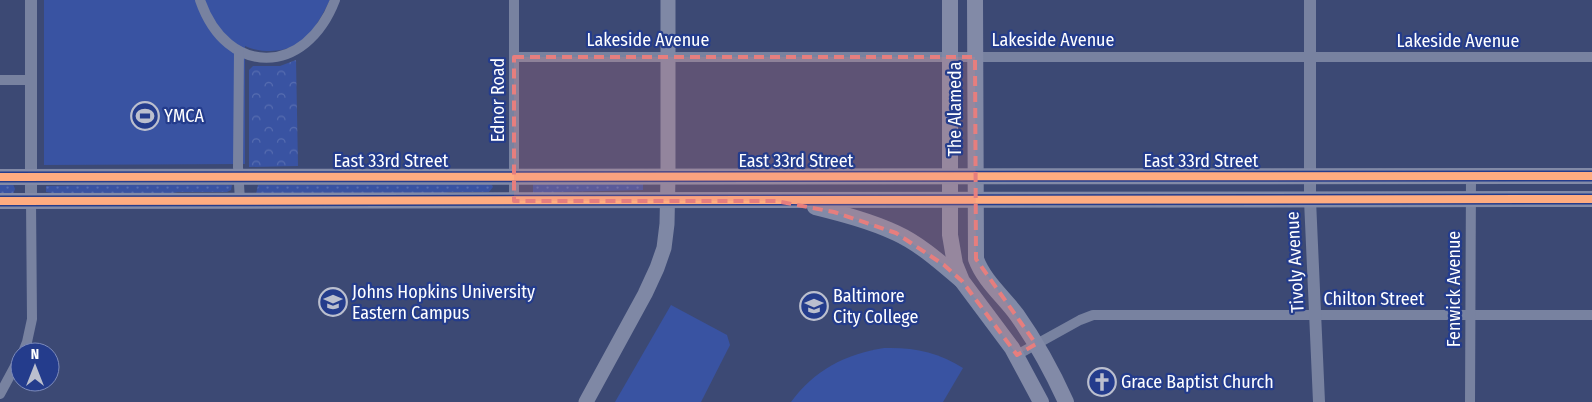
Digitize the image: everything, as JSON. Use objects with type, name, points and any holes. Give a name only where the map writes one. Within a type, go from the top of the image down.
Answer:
[{"type":"main road","points":[[586,402],[646,294],[657,268],[665,241],[668,201],[668,0]]},
{"type":"main road","name":"The Alameda","points":[[950,0],[950,201],[951,244],[955,264],[962,281],[1017,355],[1041,402]]},
{"type":"main road","name":"The Alameda","points":[[975,0],[975,250],[979,268],[1016,313],[1036,344],[1066,402]]},
{"type":"main road","name":"East 33rd Street","points":[[0,177],[1592,176]]},
{"type":"main road","points":[[0,201],[1592,199]]},
{"type":"main road","points":[[776,201],[805,205],[847,215],[896,233],[928,253],[962,281]]},
{"type":"street","points":[[27,342],[32,319],[31,0]]},
{"type":"street","points":[[200,0],[206,15],[218,34],[239,51],[252,56],[268,57],[285,55],[296,50],[315,36],[331,12],[335,0]]},
{"type":"street","name":"Ednor Road","points":[[514,0],[514,201]]},
{"type":"street","name":"Tivoly Avenue","points":[[1310,0],[1310,200],[1319,402]]},
{"type":"street","points":[[239,51],[240,201]]},
{"type":"street","name":"Lakeside Avenue","points":[[514,57],[1592,57]]},
{"type":"street","points":[[0,80],[31,80]]},
{"type":"street","name":"Fenwick Avenue","points":[[1470,176],[1470,402]]},
{"type":"street","name":"Chilton Street","points":[[1017,355],[1080,320],[1093,315],[1592,316]]},
{"type":"street","points":[[0,394],[10,376]]},
{"type":"highlighted area","points":[[514,57],[975,57],[976,259],[1036,344],[1017,355],[962,281],[944,265],[896,233],[834,212],[776,201],[514,201]]},
{"type":"green space","name":"YMCA","points":[[44,0],[330,0],[314,28],[301,42],[283,50],[271,51],[245,46],[245,164],[44,165]]},
{"type":"green space","points":[[296,60],[298,166],[249,167],[249,70],[253,66],[280,66]]},
{"type":"green space","points":[[0,181],[13,184],[15,189],[13,194],[0,196]]},
{"type":"green space","points":[[533,181],[643,181],[643,190],[560,192],[533,196]]},
{"type":"green space","points":[[351,182],[491,183],[493,187],[489,192],[450,192],[432,196],[256,194],[258,185],[329,185]]},
{"type":"green space","points":[[98,183],[232,185],[231,190],[227,192],[178,192],[157,196],[69,196],[46,192],[46,186]]},
{"type":"green space","points":[[671,305],[727,335],[730,345],[701,402],[615,402]]},
{"type":"green space","points":[[884,348],[905,348],[935,354],[963,368],[943,402],[791,402],[810,381],[832,365],[857,354]]},
{"type":"cycle path","points":[[0,177],[1592,176]]},
{"type":"cycle path","points":[[0,201],[1592,199]]},
{"type":"place","name":"YMCA","points":[[145,116]]},
{"type":"place","name":"Johns Hopkins University Eastern Campus","points":[[333,302]]},
{"type":"place","name":"Baltimore City College","points":[[814,306]]},
{"type":"place","name":"Grace Baptist Church","points":[[1102,382]]}]
